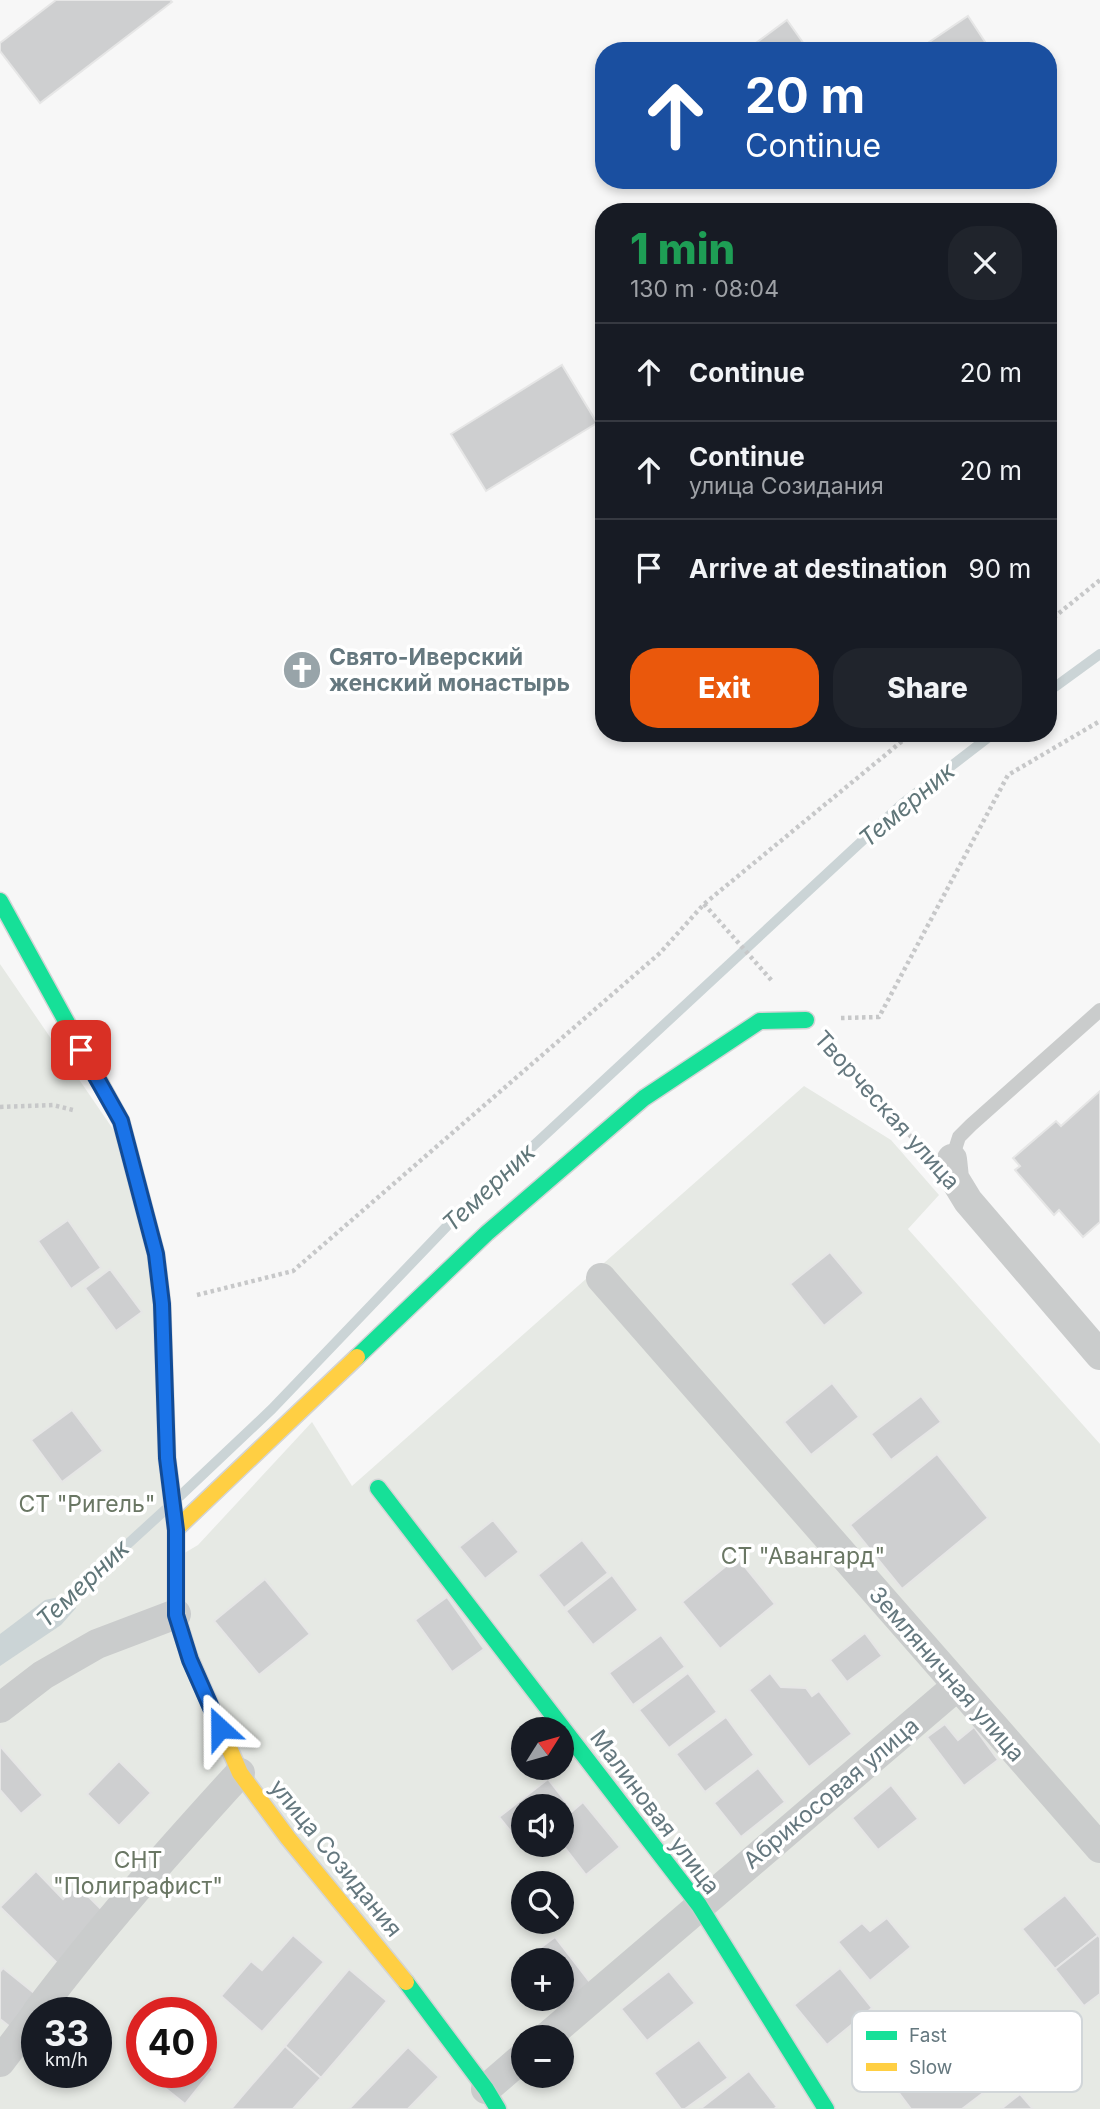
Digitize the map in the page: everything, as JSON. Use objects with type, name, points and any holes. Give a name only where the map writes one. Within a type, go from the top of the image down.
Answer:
[{"type":"street","points":[[0,901],[121,1121],[156,1254],[162,1304],[167,1458],[176,1530]]},
{"type":"street","points":[[176,1530],[487,1233],[644,1098],[760,1021],[806,1020]]},
{"type":"street","name":"Творческая улица","points":[[952,1159],[954,1178],[968,1201],[1100,1355]]},
{"type":"street","name":"Земляничная улица","points":[[601,1278],[1100,1848]]},
{"type":"street","name":"Малиновая улица","points":[[378,1488],[699,1905],[826,2109]]},
{"type":"street","name":"улица Созидания","points":[[176,1530],[176,1615],[190,1660],[240,1773],[288,1838],[391,1962],[492,2099]]},
{"type":"street","points":[[0,1708],[43,1675],[97,1644],[176,1615]]},
{"type":"street","name":"Абрикосовая улица","points":[[561,2025],[957,1686]]},
{"type":"street","points":[[49,1997],[93,1940],[240,1773]]},
{"type":"street","points":[[0,2062],[21,2034]]},
{"type":"street","points":[[492,2099],[511,2073]]},
{"type":"lane","points":[[952,1159],[959,1137],[1100,1010]]},
{"type":"path","points":[[1057,615],[1100,580]]},
{"type":"path","points":[[806,1020],[879,1017],[1008,775],[1100,721]]},
{"type":"path","points":[[162,1304],[293,1271],[660,953],[704,904],[901,742]]},
{"type":"path","points":[[704,904],[761,968]]},
{"type":"path","name":"Творческая улица","points":[[806,1020],[923,1151]]},
{"type":"path","points":[[0,1107],[54,1105],[121,1121]]},
{"type":"green space","name":"СТ \"Авангард\"","points":[[0,964],[115,1132],[162,1304],[176,1558],[198,1545],[312,1422],[352,1486],[804,1086],[891,1140],[939,1195],[908,1229],[1100,1444],[1100,2109],[0,2109]]},
{"type":"shaded area","points":[[68,1595],[76,1608],[61,1625],[0,1666],[0,1634],[45,1600]]},
{"type":"building","points":[[56,0],[172,2],[40,103],[0,51],[0,43]]},
{"type":"building","points":[[968,16],[985,42],[929,42]]},
{"type":"building","points":[[787,20],[803,42],[757,42]]},
{"type":"building","points":[[562,365],[595,420],[595,424],[486,491],[451,434]]},
{"type":"building","points":[[1100,1091],[1100,1222],[1083,1237],[1059,1210],[1054,1215],[1015,1170],[1020,1166],[1013,1158],[1056,1121],[1061,1126]]},
{"type":"building","points":[[68,1220],[101,1268],[71,1289],[38,1241]]},
{"type":"building","points":[[830,1252],[864,1293],[824,1326],[790,1284]]},
{"type":"building","points":[[110,1269],[142,1312],[116,1331],[85,1288]]},
{"type":"building","points":[[832,1383],[859,1417],[811,1455],[784,1422]]},
{"type":"building","points":[[921,1396],[941,1422],[891,1460],[871,1434]]},
{"type":"building","points":[[72,1410],[103,1451],[62,1482],[31,1440]]},
{"type":"building","points":[[937,1454],[988,1518],[902,1589],[850,1525]]},
{"type":"building","points":[[493,1520],[519,1552],[485,1579],[459,1547]]},
{"type":"building","points":[[582,1540],[608,1573],[564,1608],[538,1575]]},
{"type":"building","points":[[737,1557],[775,1604],[720,1649],[682,1602]]},
{"type":"building","points":[[612,1575],[638,1610],[593,1645],[566,1611]]},
{"type":"building","points":[[265,1579],[310,1634],[259,1675],[214,1621]]},
{"type":"building","points":[[447,1597],[484,1649],[452,1672],[415,1620]]},
{"type":"building","points":[[865,1633],[882,1656],[847,1682],[830,1660]]},
{"type":"building","points":[[661,1635],[685,1667],[633,1705],[609,1673]]},
{"type":"building","points":[[688,1673],[717,1712],[669,1748],[639,1710]]},
{"type":"building","points":[[770,1673],[781,1687],[806,1688],[812,1696],[819,1691],[852,1734],[809,1767],[749,1690]]},
{"type":"building","points":[[726,1717],[754,1755],[705,1792],[676,1754]]},
{"type":"building","points":[[945,1724],[958,1740],[974,1727],[998,1760],[964,1786],[927,1737]]},
{"type":"building","points":[[0,1746],[43,1795],[21,1814],[0,1790]]},
{"type":"building","points":[[119,1761],[151,1793],[119,1826],[87,1794]]},
{"type":"building","points":[[758,1768],[785,1802],[741,1837],[714,1803]]},
{"type":"building","points":[[549,1780],[560,1794],[529,1794]]},
{"type":"building","points":[[891,1785],[918,1819],[878,1850],[852,1818]]},
{"type":"building","points":[[583,1802],[620,1847],[586,1875],[572,1857],[574,1810]]},
{"type":"building","points":[[511,1808],[511,1832],[499,1817]]},
{"type":"building","points":[[36,1871],[63,1899],[77,1885],[107,1915],[58,1964],[0,1907]]},
{"type":"building","points":[[1065,1895],[1098,1935],[1055,1969],[1022,1929]]},
{"type":"building","points":[[887,1918],[911,1947],[870,1981],[838,1942],[862,1923],[870,1931]]},
{"type":"building","points":[[293,1935],[324,1962],[262,2032],[221,1996],[251,1961],[262,1970]]},
{"type":"building","points":[[1098,1935],[1100,1994],[1084,2006],[1055,1969]]},
{"type":"building","points":[[555,1937],[563,1948],[540,1948]]},
{"type":"building","points":[[574,1962],[592,1985],[574,1999]]},
{"type":"building","points":[[3,1968],[39,1997],[21,1997],[21,2021],[14,2030],[0,2019],[0,1972]]},
{"type":"building","points":[[840,1968],[872,2008],[868,2011],[852,2011],[852,2024],[827,2045],[794,2005]]},
{"type":"building","points":[[349,1969],[387,2001],[321,2078],[285,2046]]},
{"type":"building","points":[[669,1971],[695,2003],[647,2041],[621,2009]]},
{"type":"building","points":[[699,2040],[728,2078],[685,2109],[681,2109],[654,2073]]},
{"type":"building","points":[[285,2046],[321,2078],[293,2109],[231,2109]]},
{"type":"building","points":[[408,2047],[439,2077],[408,2109],[349,2109]]},
{"type":"building","points":[[749,2071],[777,2107],[700,2109]]},
{"type":"building","points":[[165,2088],[198,2088],[185,2104]]},
{"type":"building","points":[[898,2092],[984,2092],[962,2109],[911,2109]]},
{"type":"building","points":[[1020,2094],[1033,2109],[1001,2109]]},
{"type":"waterway","name":"Темерник","points":[[1057,685],[1100,654]]},
{"type":"waterway","name":"Темерник","points":[[180,1496],[272,1409],[449,1224],[902,804],[982,742]]},
{"type":"waterway","name":"Темерник","points":[[61,1605],[165,1510]]},
{"type":"traffic: fast","points":[[0,901],[121,1121],[156,1254],[162,1304],[167,1458],[176,1529],[176,1614],[189,1656]]},
{"type":"traffic: fast","points":[[357,1357],[487,1233],[644,1098],[760,1021],[806,1020]]},
{"type":"traffic: fast","points":[[378,1488],[699,1905],[826,2109]]},
{"type":"traffic: fast","points":[[406,1982],[498,2109]]},
{"type":"traffic: slow","points":[[176,1529],[357,1357]]},
{"type":"traffic: slow","points":[[189,1656],[240,1773],[288,1838],[406,1982]]},
{"type":"place","name":"Свято-Иверский женский монастырь","points":[[302,670]]},
{"type":"route","points":[[81,1050],[121,1121],[156,1254],[162,1304],[167,1458],[176,1530],[176,1615],[190,1660],[220,1728]]},
{"type":"park label","name":"СТ \"Ригель\"","points":[[87,1504]]},
{"type":"park label","name":"СНТ \"Полиграфист\"","points":[[138,1873]]}]
